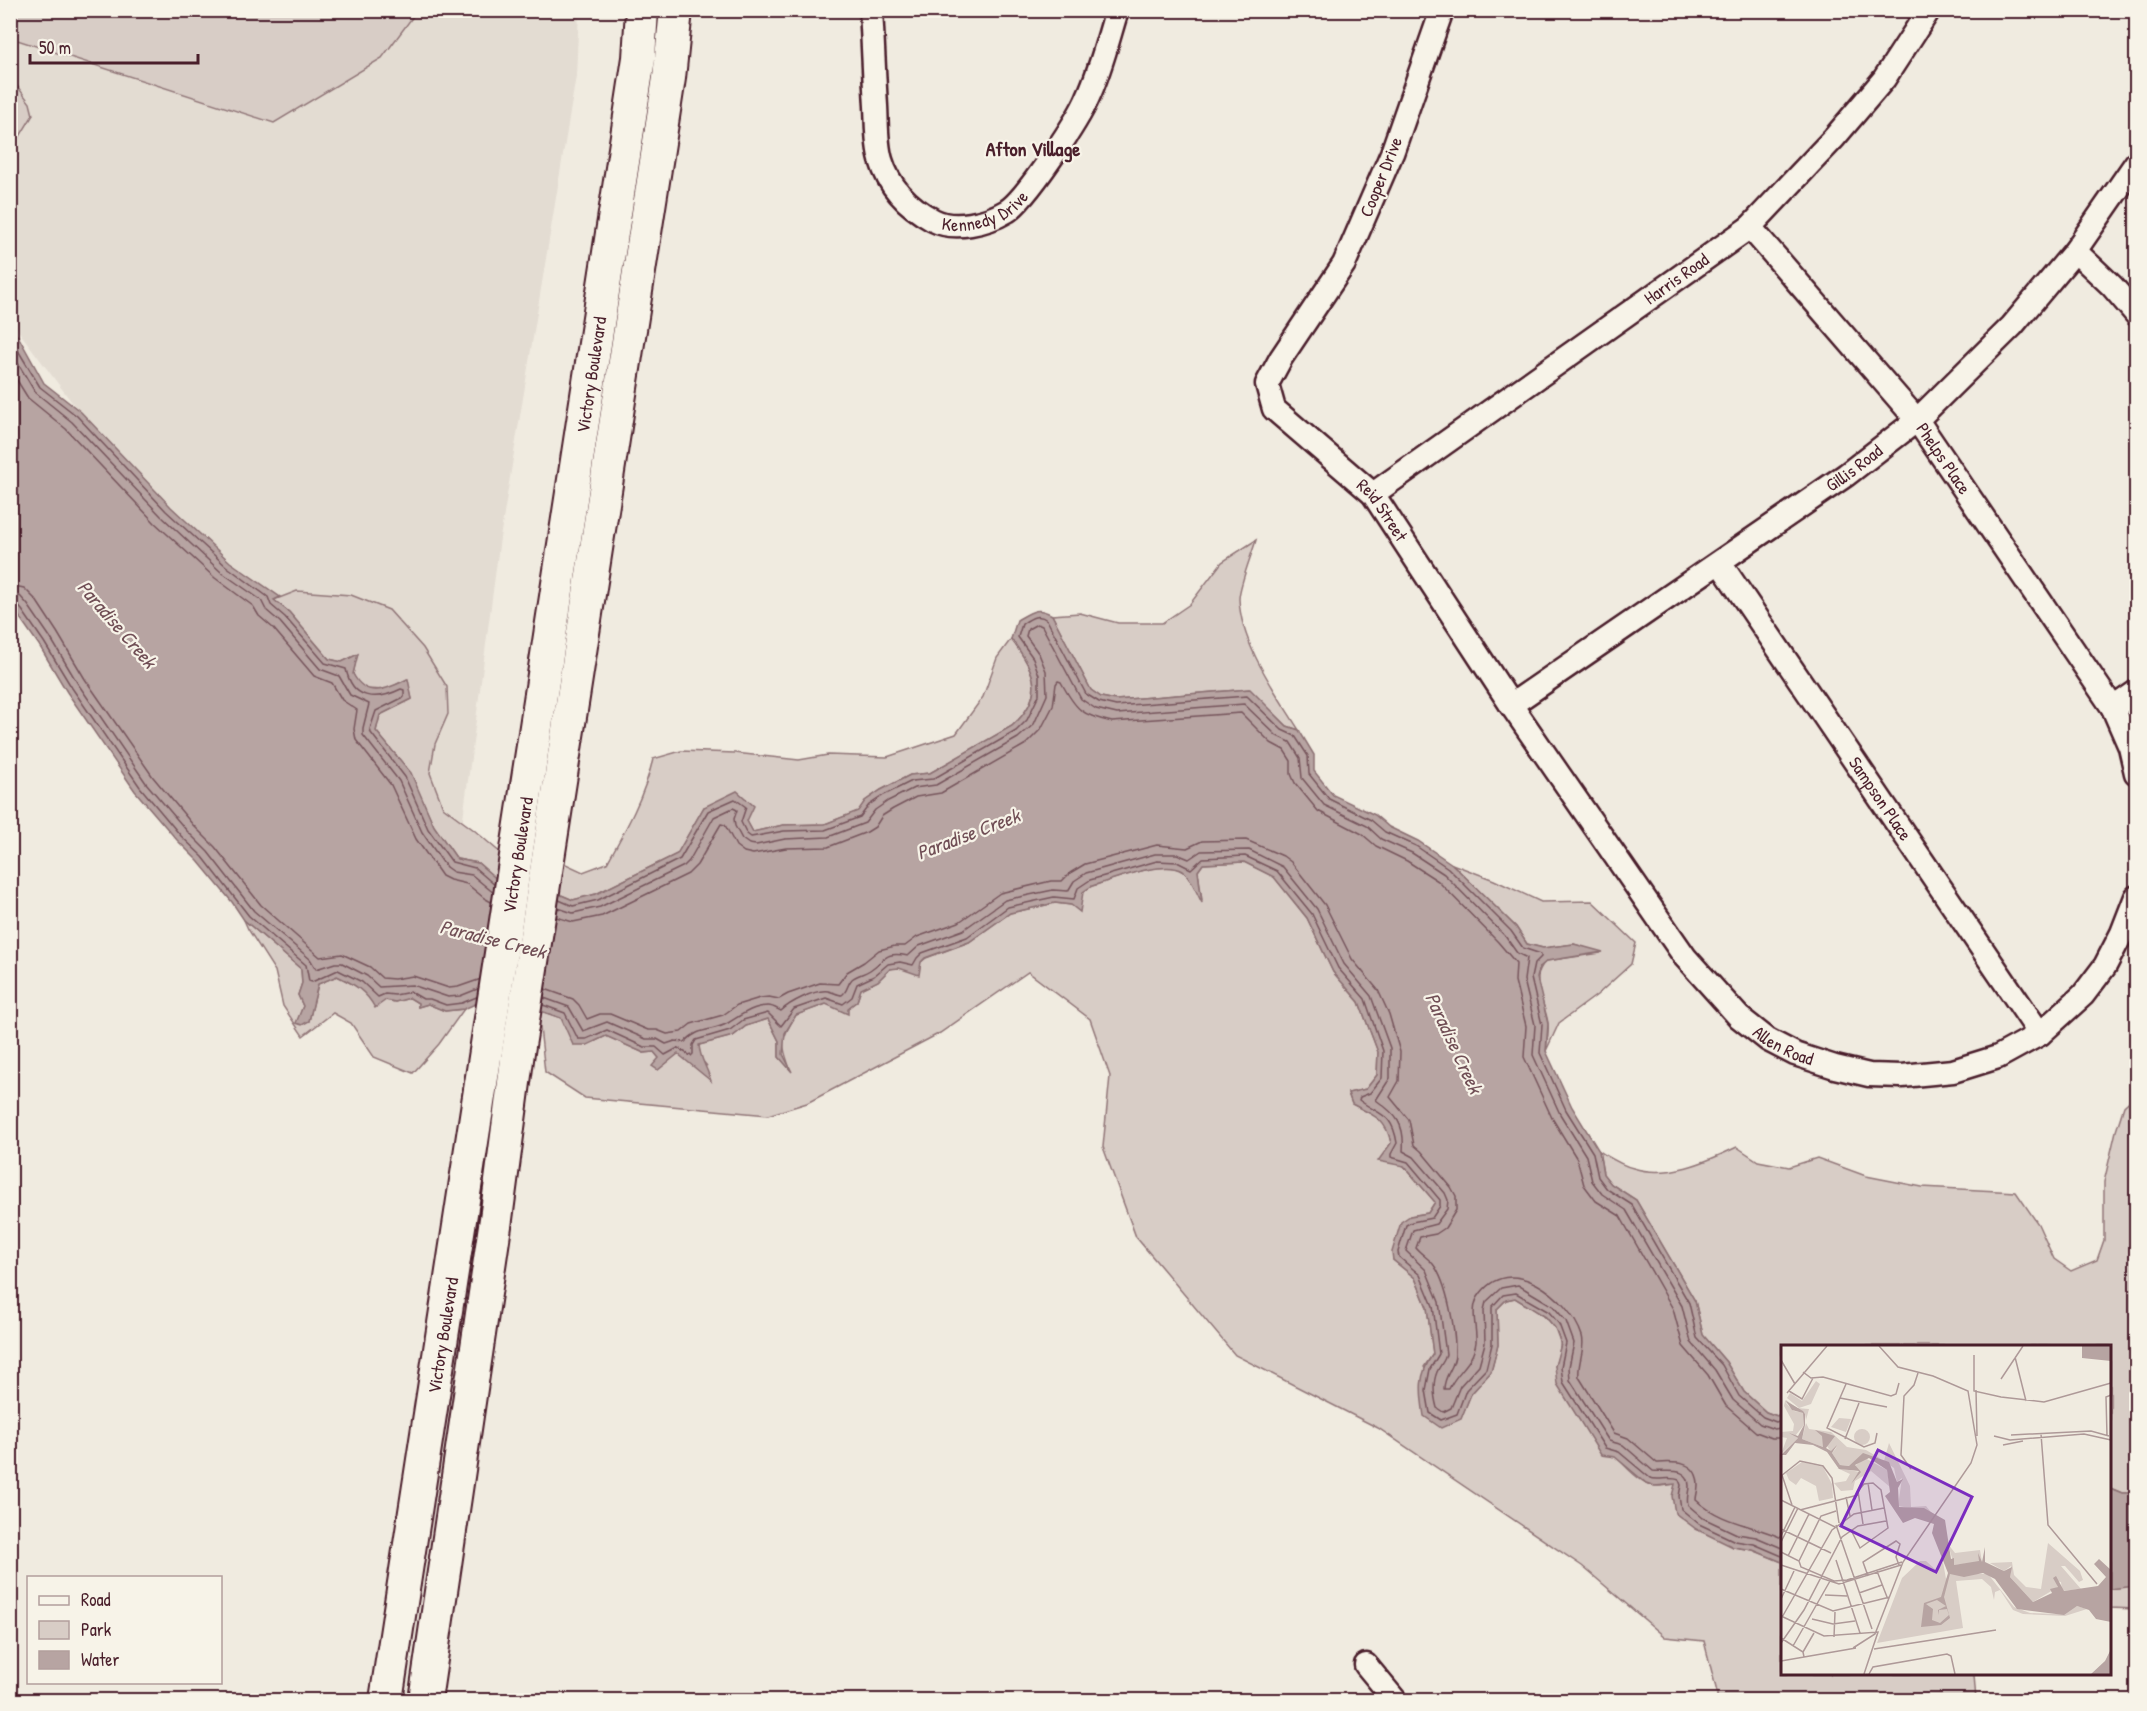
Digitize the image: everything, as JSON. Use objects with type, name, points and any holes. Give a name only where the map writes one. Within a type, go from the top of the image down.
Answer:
[{"type":"main road","name":"Victory Boulevard","points":[[425,1701],[495,1230],[518,1052],[559,597],[639,58],[642,10]]},
{"type":"main road","name":"Victory Boulevard","points":[[386,1701],[486,1053],[537,825],[666,101],[676,10]]},
{"type":"street","name":"Kennedy Drive","points":[[871,10],[877,134],[881,161],[894,186],[907,204],[941,224],[960,225],[972,224],[1008,210],[1028,188],[1056,150],[1088,98],[1117,10]]},
{"type":"street","name":"Cooper Drive","points":[[1298,333],[1344,264],[1392,153],[1442,10]]},
{"type":"street","name":"Harris Road","points":[[1373,494],[1750,227],[1834,138],[1884,79],[1922,13]]},
{"type":"street","name":"Gillis Road","points":[[1511,705],[1846,476],[1917,420],[2012,326],[2075,251],[2136,163]]},
{"type":"street","name":"Phelps Place","points":[[1750,227],[1917,420],[2113,708]]},
{"type":"street","points":[[2075,251],[2112,286],[2136,314]]},
{"type":"street","name":"Reid Street","points":[[1298,333],[1267,384],[1274,409],[1373,494],[1511,705]]},
{"type":"street","name":"Sampson Place","points":[[1720,563],[2040,1034]]},
{"type":"street","points":[[2136,692],[2113,708],[2130,747],[2136,773]]},
{"type":"street","name":"Allen Road","points":[[1511,705],[1685,957],[1739,1017],[1768,1040],[1795,1054],[1835,1067],[1869,1075],[1902,1077],[1953,1071],[1998,1057],[2040,1034],[2083,995],[2105,966],[2122,933],[2136,897]]},
{"type":"street","points":[[1366,1665],[1395,1701]]},
{"type":"shaded area","points":[[417,11],[579,11],[576,76],[500,538],[455,879],[389,825],[11,321],[11,38],[273,123],[382,58]]},
{"type":"green space","points":[[10,11],[417,11],[382,58],[274,123],[11,38]]},
{"type":"green space","points":[[11,78],[30,103],[33,115],[11,151]]},
{"type":"green space","points":[[1256,540],[1240,593],[1241,616],[1261,667],[1299,730],[1287,726],[1249,689],[1116,700],[1101,697],[1091,690],[1052,615],[1080,613],[1118,623],[1162,623],[1190,604],[1222,562]]},
{"type":"green space","points":[[297,591],[351,595],[389,610],[423,648],[447,687],[448,714],[435,744],[430,773],[443,807],[503,855],[498,881],[478,863],[457,859],[434,826],[410,773],[376,731],[380,715],[412,699],[407,679],[386,690],[366,689],[359,686],[353,674],[357,655],[342,662],[329,659],[289,612],[274,600]]},
{"type":"green space","points":[[1011,639],[1031,672],[1034,683],[1030,704],[1012,726],[930,773],[910,775],[865,801],[859,811],[825,824],[783,825],[753,832],[747,821],[704,807],[677,854],[596,894],[573,900],[559,894],[564,863],[583,872],[607,863],[640,800],[653,759],[681,751],[735,753],[799,760],[828,755],[887,757],[956,734],[983,697],[997,658]]},
{"type":"green space","points":[[1244,862],[1274,877],[1307,918],[1333,972],[1359,1002],[1378,1052],[1377,1075],[1366,1089],[1348,1093],[1352,1104],[1379,1118],[1388,1129],[1391,1143],[1404,1166],[1435,1202],[1428,1213],[1410,1216],[1393,1260],[1415,1278],[1427,1307],[1433,1354],[1424,1367],[1461,1418],[1471,1394],[1491,1372],[1498,1345],[1497,1309],[1506,1300],[1515,1298],[1544,1316],[1555,1328],[1560,1346],[1555,1366],[1597,1431],[1635,1476],[1651,1485],[1676,1484],[1733,1547],[1753,1550],[1781,1562],[1781,1675],[1974,1675],[1976,1700],[1717,1700],[1704,1641],[1665,1637],[1582,1566],[1378,1428],[1235,1355],[1136,1237],[1103,1147],[1110,1076],[1090,1019],[1028,972],[940,1033],[807,1103],[768,1115],[585,1098],[545,1072],[538,1010],[561,1018],[587,1045],[606,1036],[644,1053],[654,1052],[659,1058],[678,1054],[707,1066],[700,1058],[699,1045],[733,1036],[746,1026],[768,1019],[779,1041],[779,1057],[790,1069],[784,1041],[787,1030],[796,1015],[826,1004],[848,1008],[857,1001],[861,989],[878,981],[890,969],[921,962],[969,942],[1010,913],[1055,903],[1071,905],[1092,886],[1125,875],[1165,867],[1176,868],[1184,872],[1192,881],[1202,900],[1198,871],[1203,864]]},
{"type":"green space","points":[[1452,864],[1541,902],[1592,901],[1636,943],[1631,964],[1597,995],[1559,1023],[1546,1051],[1548,1023],[1538,983],[1541,968],[1546,961],[1601,953],[1574,944],[1543,948],[1527,944],[1516,927]]},
{"type":"green space","points":[[244,920],[301,969],[302,983],[298,995],[303,1006],[297,1023],[309,1021],[318,984],[337,976],[359,987],[369,997],[395,1002],[410,998],[418,1003],[418,1007],[428,1004],[445,1011],[464,1009],[439,1044],[413,1073],[374,1057],[351,1023],[333,1013],[303,1036],[283,1006],[275,971]]},
{"type":"green space","points":[[2136,1095],[2136,1493],[2122,1493],[2111,1488],[2111,1345],[1781,1345],[1781,1414],[1777,1416],[1766,1412],[1744,1392],[1726,1362],[1703,1335],[1695,1301],[1636,1200],[1611,1184],[1603,1174],[1599,1151],[1629,1167],[1660,1171],[1700,1163],[1737,1147],[1758,1161],[1789,1167],[1817,1158],[1866,1176],[1922,1187],[2016,1192],[2038,1224],[2054,1259],[2071,1271],[2097,1260],[2104,1240],[2104,1182],[2124,1106]]},
{"type":"green space","points":[[2136,1586],[2136,1609],[2111,1608],[2111,1589]]},
{"type":"water","name":"Paradise Creek","points":[[10,329],[18,336],[44,383],[81,412],[171,507],[230,562],[280,597],[274,600],[289,612],[329,659],[342,662],[358,654],[353,674],[359,682],[371,690],[385,689],[408,679],[412,699],[380,715],[376,731],[411,773],[434,826],[457,859],[478,863],[499,881],[559,894],[573,900],[596,894],[677,854],[704,807],[737,791],[754,806],[747,821],[753,832],[783,825],[825,824],[858,811],[865,801],[881,790],[910,775],[930,773],[1012,726],[1023,715],[1030,704],[1034,683],[1026,662],[1011,639],[1017,620],[1034,611],[1047,612],[1052,615],[1091,690],[1101,697],[1116,700],[1250,689],[1287,726],[1299,730],[1314,755],[1314,771],[1333,795],[1375,815],[1389,827],[1418,841],[1452,864],[1516,927],[1527,944],[1543,948],[1574,944],[1603,952],[1547,961],[1540,967],[1537,978],[1548,1024],[1546,1051],[1572,1107],[1599,1151],[1603,1174],[1611,1184],[1636,1200],[1695,1301],[1703,1335],[1726,1362],[1744,1392],[1766,1412],[1777,1416],[1781,1414],[1781,1562],[1753,1550],[1733,1547],[1696,1529],[1675,1513],[1672,1496],[1675,1484],[1655,1486],[1646,1483],[1615,1457],[1601,1455],[1557,1384],[1555,1366],[1561,1344],[1555,1328],[1546,1317],[1515,1298],[1506,1300],[1497,1309],[1498,1345],[1491,1372],[1471,1394],[1461,1419],[1441,1428],[1424,1416],[1421,1384],[1425,1369],[1433,1354],[1427,1307],[1415,1278],[1393,1260],[1392,1252],[1401,1222],[1410,1216],[1428,1213],[1435,1202],[1404,1166],[1378,1161],[1391,1143],[1386,1128],[1378,1118],[1352,1104],[1348,1093],[1366,1089],[1377,1075],[1378,1052],[1359,1002],[1333,972],[1307,918],[1274,877],[1244,862],[1203,864],[1198,871],[1202,903],[1183,871],[1164,867],[1092,886],[1083,892],[1080,912],[1071,905],[1055,903],[1010,913],[969,942],[925,958],[921,962],[919,975],[899,968],[890,969],[878,981],[861,989],[857,1001],[848,1008],[848,1014],[826,1004],[796,1015],[785,1033],[783,1054],[792,1072],[779,1057],[779,1041],[768,1019],[746,1026],[733,1036],[699,1045],[711,1081],[678,1054],[658,1070],[652,1066],[659,1058],[654,1052],[644,1053],[606,1036],[587,1045],[573,1045],[561,1018],[538,1010],[482,1001],[464,1009],[445,1011],[428,1004],[418,1007],[418,1003],[410,998],[395,1002],[386,1000],[375,1008],[359,989],[337,976],[318,984],[309,1021],[302,1025],[296,1023],[303,1006],[298,995],[302,983],[301,969],[244,920],[198,861],[135,791],[11,605]]},
{"type":"water","points":[[2111,1488],[2122,1493],[2136,1493],[2136,1586],[2111,1589]]},
{"type":"district","name":"Afton Village","points":[[1033,149]]}]
